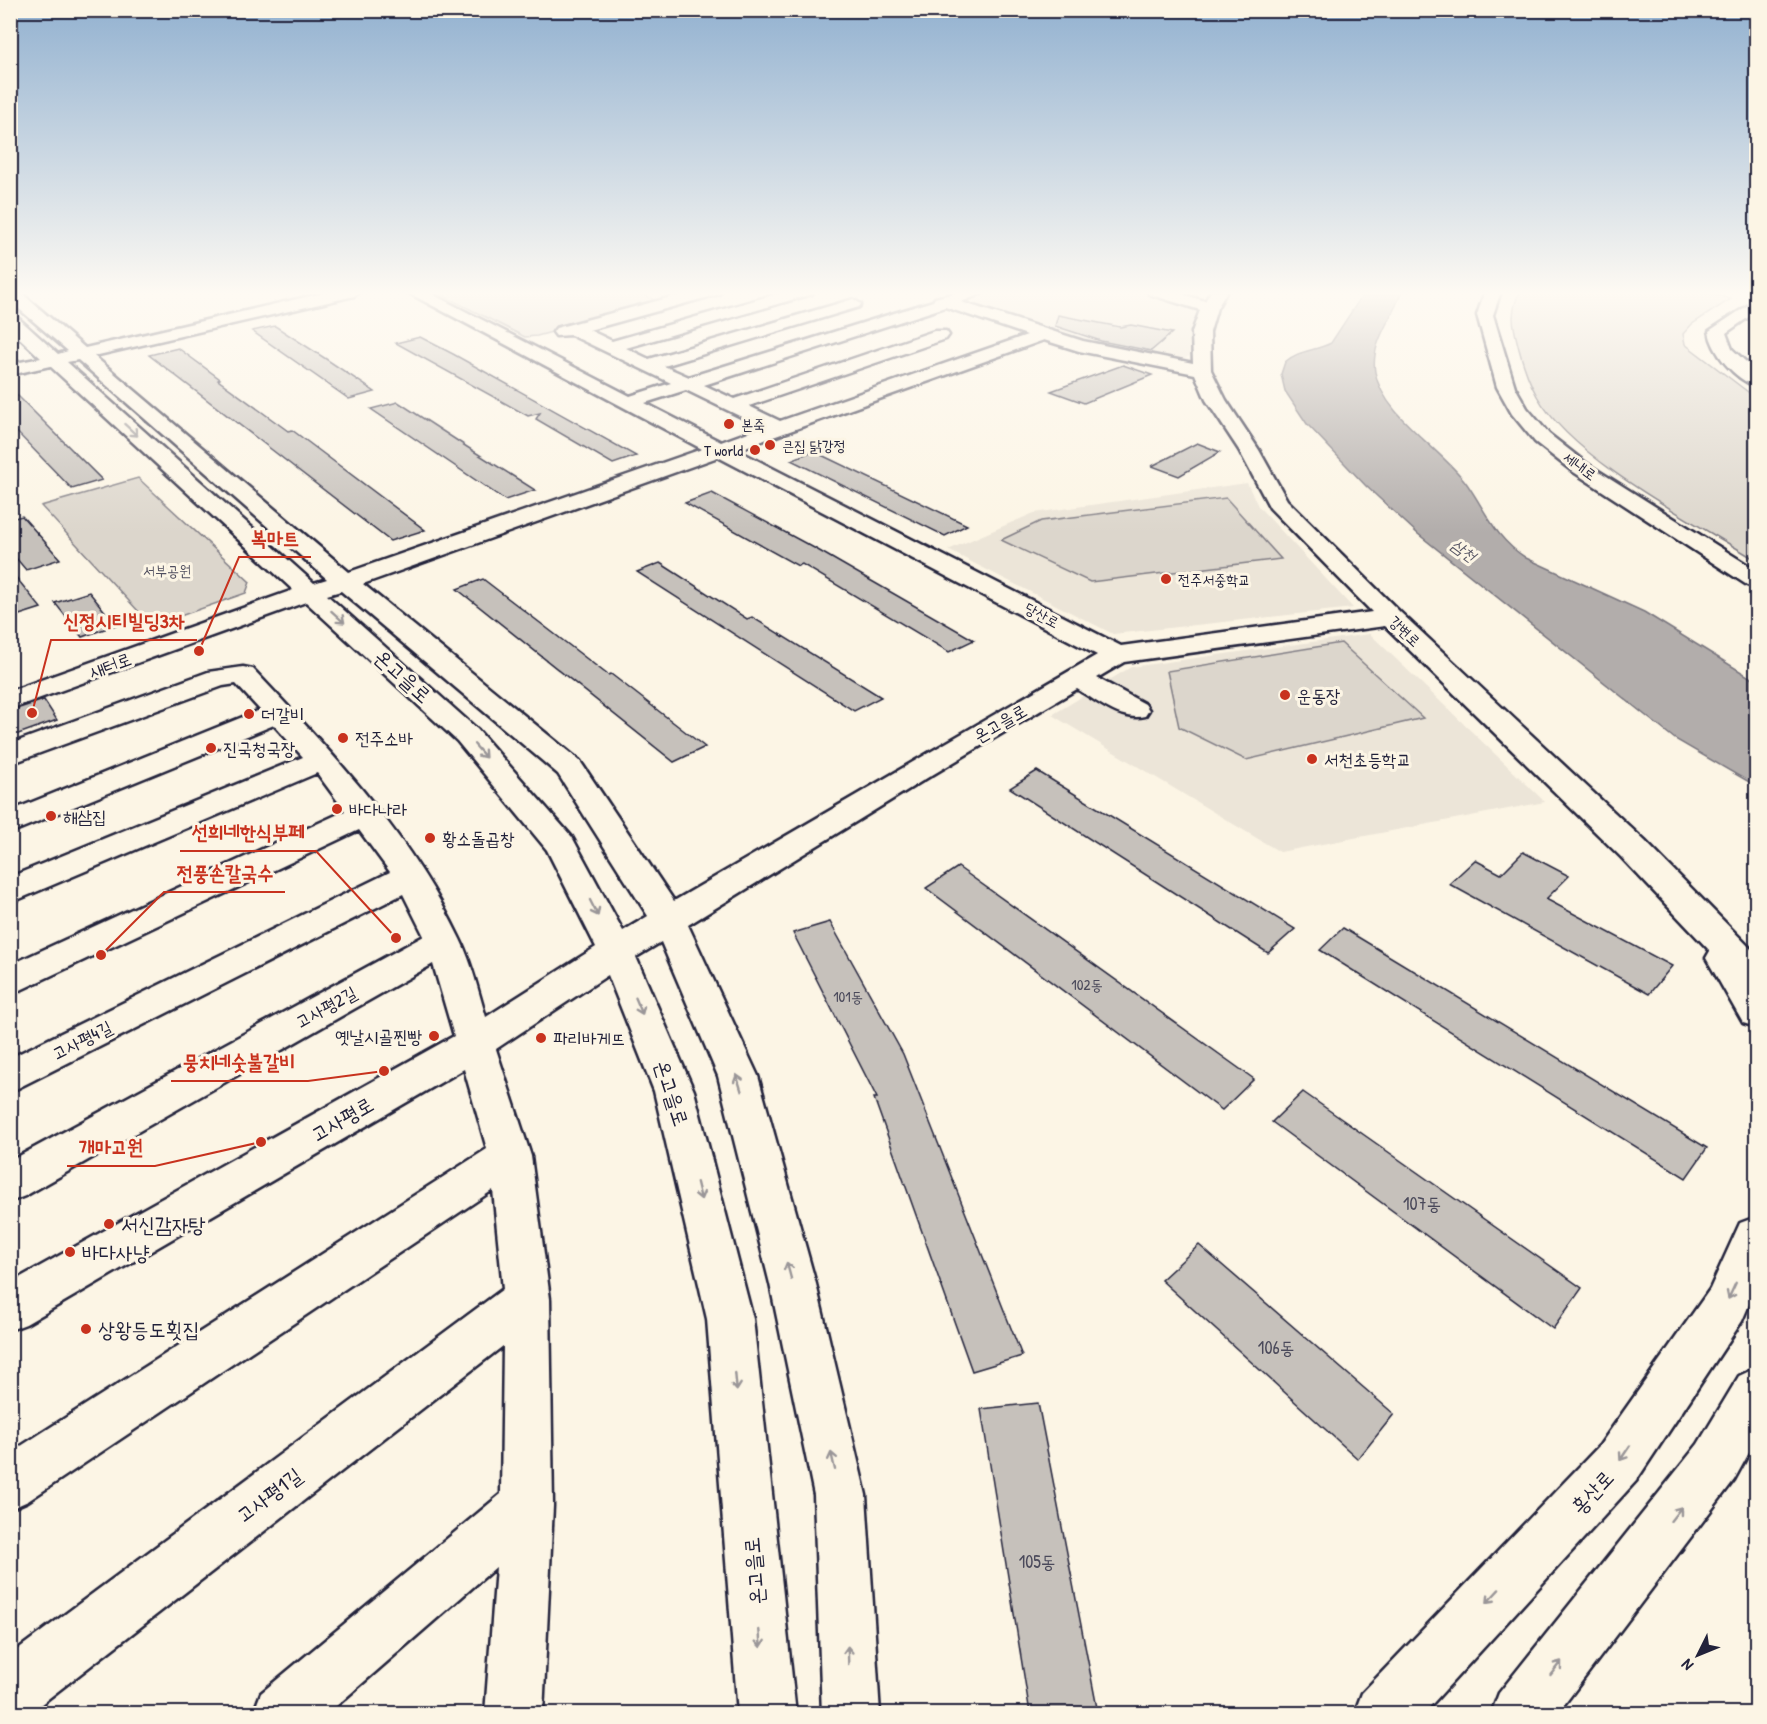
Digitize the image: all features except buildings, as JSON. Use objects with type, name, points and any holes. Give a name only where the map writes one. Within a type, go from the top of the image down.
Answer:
[{"type":"street","name":"온고을로","points":[[84,371],[310,592],[467,735],[561,844],[616,952],[674,1091],[730,1319],[767,1713]]},
{"type":"street","name":"온고을로","points":[[87,371],[569,768],[669,921],[738,1076],[800,1317],[840,1495],[851,1713]]},
{"type":"street","name":"당산로","points":[[570,371],[1116,654]]},
{"type":"street","points":[[661,371],[779,428]]},
{"type":"street","points":[[630,402],[728,371]]},
{"type":"street","points":[[732,406],[833,371]]},
{"type":"street","points":[[310,592],[345,582],[937,371]]},
{"type":"street","name":"강변로","points":[[1203,371],[1216,400],[1249,450],[1278,503],[1391,617],[1632,849],[1755,973]]},
{"type":"street","name":"세내로","points":[[1501,371],[1506,387],[1519,410],[1542,438],[1579,467],[1756,580]]},
{"type":"street","name":"새터로","points":[[10,701],[310,592]]},
{"type":"street","points":[[1116,654],[1391,617]]},
{"type":"street","name":"온고을로","points":[[669,921],[916,771],[1116,654]]},
{"type":"street","points":[[10,755],[218,678],[243,675],[322,760],[366,814],[411,876],[444,941],[477,1042],[510,1156],[527,1299],[527,1506],[513,1713]]},
{"type":"street","points":[[1077,678],[1134,710]]},
{"type":"street","points":[[54,686],[85,726]]},
{"type":"street","points":[[10,824],[278,713]]},
{"type":"street","points":[[10,891],[322,760]]},
{"type":"street","points":[[10,981],[366,814]]},
{"type":"street","name":"고사평4길","points":[[10,1076],[411,876]]},
{"type":"street","name":"고사평로","points":[[10,1308],[477,1042],[616,952],[669,921]]},
{"type":"street","name":"강변로","points":[[1705,922],[1756,1013]]},
{"type":"street","name":"고사평2길","points":[[10,1183],[444,941]]},
{"type":"street","points":[[10,1483],[510,1156]]},
{"type":"street","name":"홍산로","points":[[1383,1713],[1618,1463],[1726,1305],[1756,1237]]},
{"type":"street","name":"고사평1길","points":[[10,1691],[527,1299]]},
{"type":"street","points":[[1520,1713],[1716,1462],[1756,1393]]},
{"type":"street","points":[[282,1713],[527,1506]]},
{"type":"shaded area","name":"전주서중학교","points":[[1247,483],[1258,506],[1353,608],[1113,634],[948,550],[1034,513]]},
{"type":"shaded area","name":"서천초등학교","points":[[1370,634],[1545,802],[1280,852],[1052,715],[1131,667]]},
{"type":"green space","points":[[1721,371],[1756,398],[1756,560],[1669,508],[1606,466],[1554,420],[1534,391],[1526,373]]},
{"type":"green space","name":"서부공원","points":[[138,478],[250,582],[246,593],[152,626],[41,506]]},
{"type":"green space","points":[[1226,498],[1281,559],[1090,582],[1001,540],[1041,521]]},
{"type":"green space","name":"운동장","points":[[1341,643],[1423,718],[1246,760],[1179,727],[1167,671]]},
{"type":"water","name":"삼천","points":[[1282,371],[1375,371],[1380,388],[1389,403],[1401,418],[1456,471],[1492,524],[1515,550],[1526,558],[1644,612],[1756,681],[1756,786],[1675,739],[1418,534],[1366,486],[1307,424],[1285,391]]},
{"type":"place","name":"본죽","points":[[729,424]]},
{"type":"place","name":"큰집 닭강정","points":[[770,445]]},
{"type":"place","name":"T world","points":[[755,450]]},
{"type":"place","name":"전주서중학교","points":[[1166,579]]},
{"type":"place","name":"복마트","points":[[199,651]]},
{"type":"place","name":"운동장","points":[[1285,695]]},
{"type":"place","name":"신정시티빌딩3차","points":[[32,713]]},
{"type":"place","name":"더갈비","points":[[249,714]]},
{"type":"place","name":"전주소바","points":[[343,738]]},
{"type":"place","name":"진국청국장","points":[[211,748]]},
{"type":"place","name":"서천초등학교","points":[[1312,759]]},
{"type":"place","name":"바다나라","points":[[337,809]]},
{"type":"place","name":"해삼집","points":[[51,816]]},
{"type":"place","name":"황소돌곱창","points":[[430,838]]},
{"type":"place","name":"선희네한식부페","points":[[396,938]]},
{"type":"place","name":"전풍손칼국수","points":[[101,955]]},
{"type":"place","name":"옛날시골찐빵","points":[[434,1036]]},
{"type":"place","name":"파리바게뜨","points":[[541,1038]]},
{"type":"place","name":"뭉치네숫불갈비","points":[[384,1071]]},
{"type":"place","name":"개마고원","points":[[261,1142]]},
{"type":"place","name":"서신감자탕","points":[[109,1224]]},
{"type":"place","name":"바다사냥","points":[[70,1252]]},
{"type":"place","name":"상왕등도횟집","points":[[86,1329]]}]
